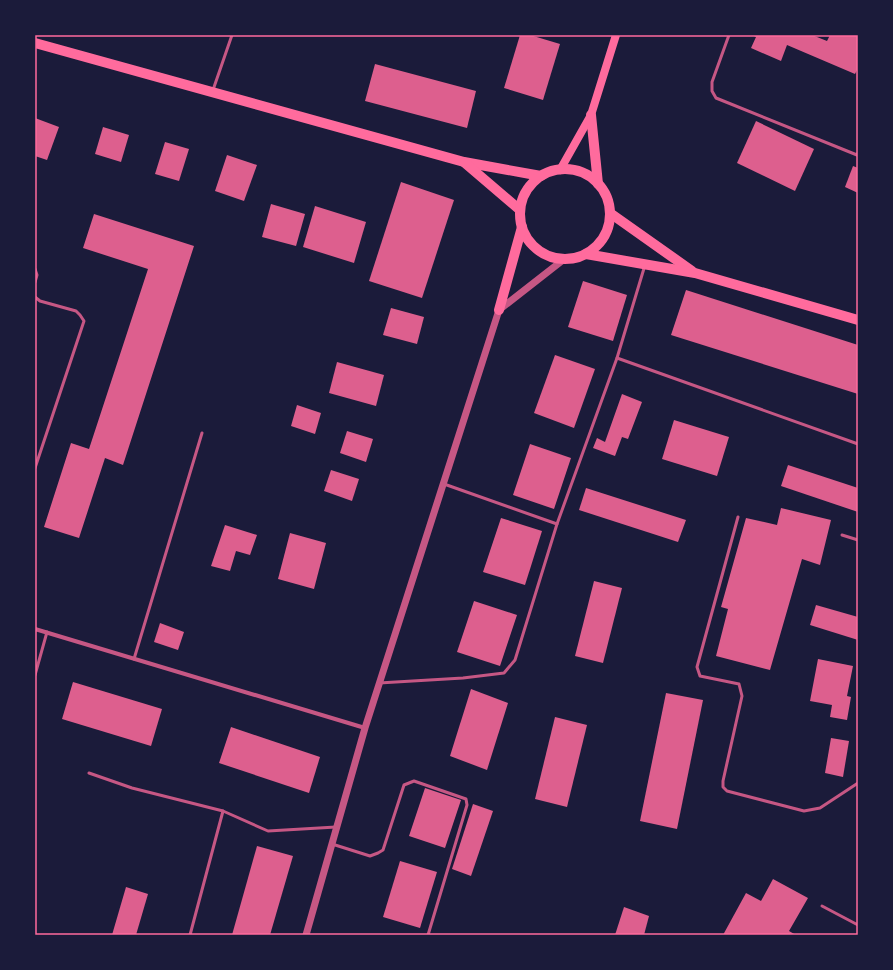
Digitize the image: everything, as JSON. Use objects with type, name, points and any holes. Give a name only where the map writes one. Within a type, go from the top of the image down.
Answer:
[{"type":"main road","points":[[560,170],[591,115],[616,35]]},
{"type":"main road","points":[[35,43],[464,162],[541,176]]},
{"type":"main road","points":[[591,115],[598,184]]},
{"type":"main road","points":[[464,162],[520,210]]},
{"type":"main road","points":[[560,170],[574,170],[587,175],[598,184],[606,197],[610,213],[609,225],[604,237],[596,247],[586,254],[564,260],[550,257],[538,250],[528,240],[522,227],[520,210],[524,197],[531,185],[541,176],[560,170]]},
{"type":"main road","points":[[610,213],[695,273]]},
{"type":"main road","points":[[499,310],[522,227]]},
{"type":"main road","points":[[586,254],[695,273],[858,320]]},
{"type":"street","points":[[306,935],[365,728],[499,310],[564,260]]},
{"type":"street","points":[[35,629],[365,728]]},
{"type":"lane","points":[[212,92],[232,35]]},
{"type":"lane","points":[[728,35],[712,82],[712,92],[716,98],[858,154]]},
{"type":"lane","points":[[379,683],[504,674],[515,660],[557,524],[617,358],[645,264]]},
{"type":"lane","points":[[35,269],[37,275],[35,282]]},
{"type":"lane","points":[[35,297],[40,301],[76,311],[84,321],[35,468]]},
{"type":"lane","points":[[617,358],[858,444]]},
{"type":"lane","points":[[134,659],[202,433]]},
{"type":"lane","points":[[443,484],[557,524]]},
{"type":"lane","points":[[738,517],[697,667],[700,676],[739,684],[742,696],[723,781],[724,787],[727,791],[804,811],[820,808],[858,783]]},
{"type":"lane","points":[[842,535],[858,540]]},
{"type":"lane","points":[[35,675],[47,632]]},
{"type":"lane","points":[[89,773],[132,788],[223,811],[268,831],[336,828]]},
{"type":"lane","points":[[332,844],[370,856],[383,850],[404,785],[408,782],[414,781],[466,798],[467,805],[428,935]]},
{"type":"lane","points":[[190,935],[223,811]]},
{"type":"lane","points":[[822,906],[858,924]]},
{"type":"building","points":[[520,35],[530,35],[560,44],[543,100],[504,88]]},
{"type":"building","points":[[752,35],[812,35],[827,41],[830,35],[858,35],[858,68],[855,74],[787,45],[781,61],[751,48],[756,37]]},
{"type":"building","points":[[375,64],[476,91],[467,128],[365,101]]},
{"type":"building","points":[[35,118],[59,127],[47,160],[35,156]]},
{"type":"building","points":[[756,121],[814,149],[795,191],[737,163]]},
{"type":"building","points":[[103,127],[129,135],[121,162],[95,154]]},
{"type":"building","points":[[165,142],[189,149],[179,181],[155,174]]},
{"type":"building","points":[[227,155],[257,165],[244,201],[215,191]]},
{"type":"building","points":[[853,166],[858,168],[858,193],[845,187]]},
{"type":"building","points":[[401,182],[454,200],[422,298],[369,281]]},
{"type":"building","points":[[271,204],[305,214],[296,246],[262,237]]},
{"type":"building","points":[[315,206],[366,222],[354,263],[303,247]]},
{"type":"building","points":[[94,214],[194,246],[123,465],[105,458],[79,538],[44,527],[71,443],[89,449],[148,269],[83,248]]},
{"type":"building","points":[[583,281],[627,295],[613,341],[568,327]]},
{"type":"building","points":[[686,290],[858,345],[858,394],[671,335]]},
{"type":"building","points":[[391,308],[424,317],[417,344],[383,335]]},
{"type":"building","points":[[555,355],[595,369],[574,428],[534,413]]},
{"type":"building","points":[[337,362],[384,375],[376,406],[329,393]]},
{"type":"building","points":[[622,394],[642,402],[628,439],[622,437],[615,456],[593,448],[597,438],[605,442]]},
{"type":"building","points":[[297,405],[321,413],[315,434],[291,426]]},
{"type":"building","points":[[674,420],[729,437],[717,476],[662,459]]},
{"type":"building","points":[[347,431],[373,439],[366,462],[340,453]]},
{"type":"building","points":[[530,444],[571,458],[554,509],[513,495]]},
{"type":"building","points":[[788,465],[858,488],[858,512],[781,486]]},
{"type":"building","points":[[331,470],[359,479],[352,501],[324,491]]},
{"type":"building","points":[[586,488],[686,520],[678,542],[579,510]]},
{"type":"building","points":[[781,508],[831,520],[820,565],[802,559],[770,670],[716,656],[728,609],[721,607],[746,518],[777,525]]},
{"type":"building","points":[[501,518],[542,531],[525,585],[483,572]]},
{"type":"building","points":[[225,525],[257,535],[250,555],[236,551],[230,571],[211,566]]},
{"type":"building","points":[[290,533],[326,543],[314,589],[278,579]]},
{"type":"building","points":[[594,581],[622,588],[603,663],[575,656]]},
{"type":"building","points":[[474,601],[517,615],[500,666],[457,652]]},
{"type":"building","points":[[816,605],[858,617],[858,640],[810,625]]},
{"type":"building","points":[[160,623],[184,632],[178,650],[154,642]]},
{"type":"building","points":[[818,659],[853,666],[847,696],[851,697],[847,720],[830,717],[832,705],[810,701]]},
{"type":"building","points":[[73,682],[162,709],[151,746],[62,719]]},
{"type":"building","points":[[471,689],[508,703],[487,770],[450,756]]},
{"type":"building","points":[[666,693],[703,700],[677,829],[640,821]]},
{"type":"building","points":[[555,717],[587,725],[567,807],[535,799]]},
{"type":"building","points":[[231,727],[320,757],[309,793],[219,763]]},
{"type":"building","points":[[831,738],[849,741],[843,777],[825,773]]},
{"type":"building","points":[[425,788],[461,800],[445,848],[409,836]]},
{"type":"building","points":[[473,804],[493,811],[471,876],[452,869]]},
{"type":"building","points":[[257,846],[293,856],[270,935],[232,935]]},
{"type":"building","points":[[400,861],[437,872],[420,928],[383,917]]},
{"type":"building","points":[[773,879],[808,898],[789,931],[796,935],[723,935],[746,893],[761,901]]},
{"type":"building","points":[[126,887],[148,894],[136,935],[112,935]]},
{"type":"building","points":[[624,907],[649,916],[644,935],[615,935]]}]
